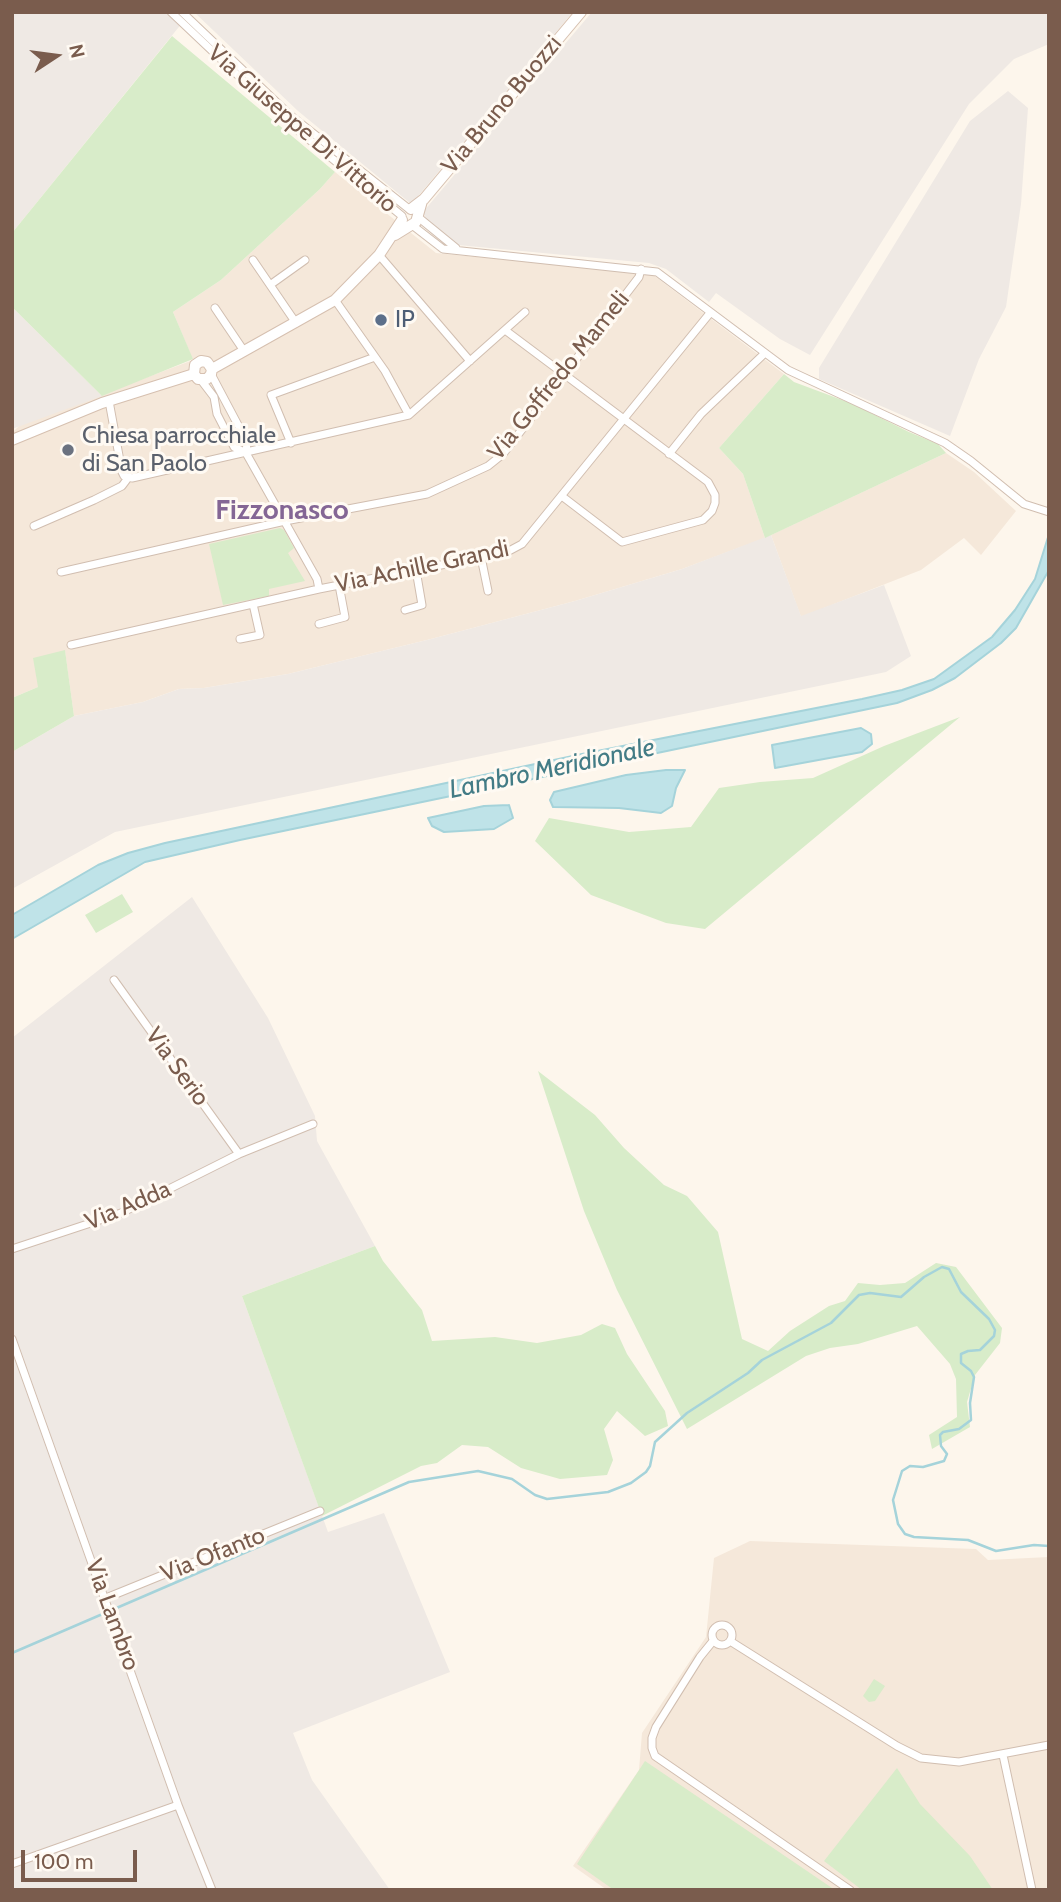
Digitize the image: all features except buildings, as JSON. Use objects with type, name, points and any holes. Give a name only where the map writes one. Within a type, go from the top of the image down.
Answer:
[{"type":"main road","name":"Via Bruno Buozzi","points":[[12,440],[109,401],[205,374],[335,300],[379,254],[581,12]]},
{"type":"street","name":"Via Giuseppe Di Vittorio","points":[[171,12],[182,15],[290,115],[342,156],[410,217]]},
{"type":"street","name":"Via Giuseppe Di Vittorio","points":[[182,15],[283,118],[336,164],[410,217]]},
{"type":"street","points":[[336,164],[342,156]]},
{"type":"street","points":[[410,217],[436,246],[443,249],[657,272],[802,378],[945,443],[1024,504],[1049,512]]},
{"type":"street","points":[[379,254],[470,361]]},
{"type":"street","points":[[253,260],[296,323]]},
{"type":"street","points":[[270,285],[305,260]]},
{"type":"street","name":"Via Goffredo Mameli","points":[[61,572],[285,522],[427,494],[488,466],[503,454],[639,276],[641,269]]},
{"type":"street","points":[[335,300],[375,357],[409,415]]},
{"type":"street","points":[[215,308],[244,351]]},
{"type":"street","points":[[34,526],[122,486],[128,478],[409,415],[524,312]]},
{"type":"street","name":"Via Achille Grandi","points":[[71,645],[320,589],[481,557],[507,551],[522,544],[563,497],[710,313]]},
{"type":"street","points":[[505,330],[712,488],[715,503],[712,511],[703,520],[622,542],[563,497]]},
{"type":"street","points":[[669,454],[701,414],[765,353]]},
{"type":"street","points":[[291,443],[271,395],[375,357]]},
{"type":"street","points":[[205,374],[217,414],[234,447],[246,453],[317,579],[320,589]]},
{"type":"street","points":[[205,374],[247,442],[246,453]]},
{"type":"street","points":[[109,401],[121,472],[128,478]]},
{"type":"street","points":[[481,557],[488,591]]},
{"type":"street","points":[[405,610],[422,606],[416,570]]},
{"type":"street","points":[[319,624],[345,617],[339,585]]},
{"type":"street","points":[[240,639],[260,635],[254,604]]},
{"type":"street","name":"Via Serio","points":[[114,980],[239,1154]]},
{"type":"street","name":"Via Adda","points":[[12,1249],[121,1213],[239,1154],[313,1124]]},
{"type":"street","name":"Via Lambro","points":[[12,1339],[178,1805],[212,1890]]},
{"type":"street","name":"Via Ofanto","points":[[107,1600],[320,1511]]},
{"type":"street","points":[[713,1641],[711,1634],[714,1628],[723,1624],[732,1632],[730,1641]]},
{"type":"street","points":[[713,1641],[722,1645],[730,1641]]},
{"type":"street","points":[[713,1641],[656,1727],[652,1748],[662,1763],[850,1890]]},
{"type":"street","points":[[730,1641],[920,1758],[959,1762],[1049,1745]]},
{"type":"street","points":[[1003,1755],[1032,1890]]},
{"type":"street","points":[[12,1864],[178,1805]]},
{"type":"shaded area","points":[[12,12],[191,12],[12,233]]},
{"type":"shaded area","points":[[194,12],[573,12],[410,203],[298,111]]},
{"type":"shaded area","points":[[592,12],[1049,12],[1049,44],[1014,59],[969,104],[810,355],[780,339],[716,293],[709,302],[666,269],[649,263],[458,245],[426,219],[423,212]]},
{"type":"shaded area","points":[[1008,91],[1028,108],[1021,204],[1006,307],[979,359],[950,436],[819,379],[819,368],[970,121]]},
{"type":"shaded area","points":[[335,172],[436,253],[652,274],[784,374],[719,448],[743,474],[765,538],[682,569],[431,639],[288,674],[204,688],[179,689],[143,702],[74,716],[65,651],[38,687],[12,698],[12,433],[20,425],[193,360],[173,312],[221,280]]},
{"type":"shaded area","points":[[12,307],[102,396],[12,429]]},
{"type":"shaded area","points":[[946,453],[974,472],[1016,511],[981,555],[964,538],[921,570],[801,617],[771,535]]},
{"type":"shaded area","points":[[771,535],[801,616],[884,585],[911,656],[886,672],[115,832],[12,889],[12,752],[74,716],[143,702],[179,689],[204,688],[288,674],[431,639],[682,569]]},
{"type":"shaded area","points":[[192,897],[268,1018],[315,1116],[317,1141],[375,1246],[242,1296],[328,1532],[384,1513],[450,1672],[293,1733],[312,1780],[390,1890],[12,1890],[12,1038]]},
{"type":"shaded area","points":[[750,1541],[976,1549],[988,1560],[1049,1557],[1049,1890],[607,1890],[573,1866],[639,1770],[642,1733],[706,1637],[714,1558]]},
{"type":"green space","points":[[172,36],[335,172],[221,280],[173,312],[193,359],[102,396],[12,307],[12,233]]},
{"type":"green space","points":[[784,374],[794,382],[853,404],[938,444],[946,453],[765,538],[743,474],[719,448]]},
{"type":"green space","points":[[280,528],[284,530],[294,548],[288,553],[305,581],[269,589],[269,596],[223,605],[209,544]]},
{"type":"green space","points":[[65,650],[74,716],[12,752],[12,698],[38,687],[33,658]]},
{"type":"green space","points":[[960,717],[705,929],[666,923],[591,895],[535,841],[549,818],[629,832],[691,827],[719,788],[813,778],[884,746]]},
{"type":"green space","points":[[122,894],[133,912],[96,933],[85,915]]},
{"type":"green space","points":[[538,1071],[595,1115],[624,1148],[664,1185],[687,1196],[718,1232],[742,1339],[768,1351],[790,1331],[829,1306],[845,1301],[858,1283],[905,1283],[936,1263],[956,1267],[1002,1328],[1000,1343],[975,1375],[967,1402],[970,1427],[932,1449],[929,1435],[957,1417],[956,1379],[950,1364],[917,1326],[806,1356],[687,1429],[617,1290],[584,1211]]},
{"type":"green space","points":[[375,1246],[383,1261],[422,1310],[432,1341],[495,1337],[537,1343],[581,1335],[602,1324],[615,1328],[627,1354],[665,1411],[668,1426],[645,1436],[617,1411],[604,1429],[613,1460],[607,1475],[560,1479],[521,1468],[488,1447],[462,1445],[437,1463],[421,1466],[322,1516],[242,1296]]},
{"type":"green space","points":[[874,1679],[885,1686],[875,1701],[869,1702],[863,1696]]},
{"type":"green space","points":[[645,1761],[835,1890],[614,1890],[577,1864]]},
{"type":"green space","points":[[897,1768],[920,1804],[970,1856],[993,1890],[862,1890],[824,1861]]},
{"type":"water","name":"Lambro Meridionale","points":[[1049,534],[1049,570],[1016,628],[955,678],[932,690],[897,703],[145,862],[12,939],[12,915],[98,865],[128,853],[582,754],[862,699],[934,679],[992,637],[1015,610],[1035,579]]},
{"type":"water","points":[[861,728],[871,734],[872,744],[862,752],[775,768],[772,745]]},
{"type":"water","points":[[685,770],[676,788],[672,806],[661,813],[619,808],[553,807],[550,800],[554,792],[626,775]]},
{"type":"water","points":[[509,805],[513,818],[494,829],[444,832],[432,826],[428,818],[484,806]]},
{"type":"waterway","points":[[12,1653],[409,1482],[478,1471],[512,1479],[535,1495],[547,1499],[608,1492],[631,1483],[650,1466],[655,1442],[687,1413],[748,1373],[762,1360],[831,1323],[859,1295],[870,1293],[901,1297],[924,1277],[942,1267],[949,1269],[961,1292],[989,1319],[995,1330],[994,1336],[980,1350],[961,1354],[961,1363],[974,1377],[970,1403],[971,1420],[959,1429],[940,1435],[941,1446],[947,1454],[944,1461],[923,1467],[910,1466],[902,1471],[893,1500],[898,1524],[905,1534],[914,1537],[968,1540],[996,1551],[1034,1545],[1049,1546]]},
{"type":"place","name":"IP","points":[[381,320]]},
{"type":"place","name":"Chiesa parrocchiale di San Paolo","points":[[68,450]]},
{"type":"district","name":"Fizzonasco","points":[[282,511]]}]
